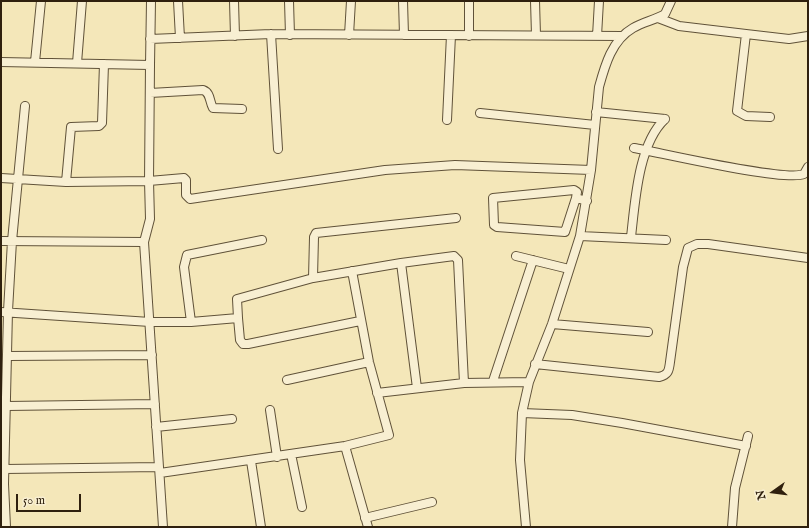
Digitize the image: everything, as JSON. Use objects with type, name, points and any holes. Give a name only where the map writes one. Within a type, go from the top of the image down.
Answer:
[{"type":"street","points":[[35,62],[41,1]]},
{"type":"street","points":[[77,63],[82,1]]},
{"type":"street","points":[[151,1],[150,219],[144,242],[163,527]]},
{"type":"street","points":[[178,1],[180,38]]},
{"type":"street","points":[[234,1],[235,36]]},
{"type":"street","points":[[289,1],[290,35]]},
{"type":"street","points":[[349,35],[351,1]]},
{"type":"street","points":[[404,1],[404,35]]},
{"type":"street","points":[[469,1],[469,36]]},
{"type":"street","points":[[535,1],[536,35]]},
{"type":"street","points":[[597,36],[599,1]]},
{"type":"street","points":[[526,527],[520,460],[522,413],[529,382],[552,324],[580,236],[587,201],[596,112],[602,77],[612,50],[622,36],[632,28],[658,18],[668,10],[671,1]]},
{"type":"street","points":[[658,18],[678,26],[789,39],[808,36]]},
{"type":"street","points":[[150,39],[271,34],[622,36]]},
{"type":"street","points":[[271,34],[278,149]]},
{"type":"street","points":[[746,34],[737,111],[746,116],[770,117]]},
{"type":"street","points":[[447,120],[451,35]]},
{"type":"street","points":[[1,62],[150,65]]},
{"type":"street","points":[[66,182],[71,127],[99,126],[102,123],[104,64]]},
{"type":"street","points":[[150,93],[203,90],[207,91],[213,108],[242,109]]},
{"type":"street","points":[[6,527],[5,469],[8,356],[5,312],[25,106]]},
{"type":"street","points":[[480,112],[595,125]]},
{"type":"street","points":[[596,112],[665,119],[659,125],[646,150],[636,197],[631,238]]},
{"type":"street","points":[[634,148],[745,169],[792,176],[804,174],[808,167]]},
{"type":"street","points":[[1,178],[66,182],[149,181],[184,178],[186,180],[186,195],[190,200],[392,169],[455,165],[591,170]]},
{"type":"street","points":[[574,190],[577,192],[576,198],[565,232],[497,227],[494,225],[493,198],[574,190]]},
{"type":"street","points":[[576,198],[587,201]]},
{"type":"street","points":[[313,278],[314,237],[316,233],[456,218]]},
{"type":"street","points":[[580,236],[666,240]]},
{"type":"street","points":[[191,322],[184,267],[187,255],[262,240]]},
{"type":"street","points":[[1,241],[144,242]]},
{"type":"street","points":[[535,364],[665,376],[669,372],[683,267],[688,248],[697,244],[708,244],[808,258]]},
{"type":"street","points":[[360,321],[242,344],[240,340],[237,299],[313,278],[401,263],[454,256],[458,260],[464,383]]},
{"type":"street","points":[[516,256],[569,269]]},
{"type":"street","points":[[493,381],[533,260]]},
{"type":"street","points":[[401,263],[417,388]]},
{"type":"street","points":[[5,469],[159,470],[251,461],[345,446],[389,435],[369,362],[360,321],[352,271]]},
{"type":"street","points":[[5,312],[150,322],[191,322],[238,318]]},
{"type":"street","points":[[552,324],[648,332]]},
{"type":"street","points":[[8,356],[152,355]]},
{"type":"street","points":[[287,380],[369,362]]},
{"type":"street","points":[[377,393],[464,383],[493,381],[529,382]]},
{"type":"street","points":[[7,406],[155,404]]},
{"type":"street","points":[[270,410],[277,457]]},
{"type":"street","points":[[522,413],[572,416],[622,423],[746,446]]},
{"type":"street","points":[[156,427],[232,419]]},
{"type":"street","points":[[732,527],[735,488],[748,436]]},
{"type":"street","points":[[345,446],[368,527]]},
{"type":"street","points":[[291,454],[302,507]]},
{"type":"street","points":[[251,461],[261,527]]},
{"type":"street","points":[[365,518],[432,502]]}]
